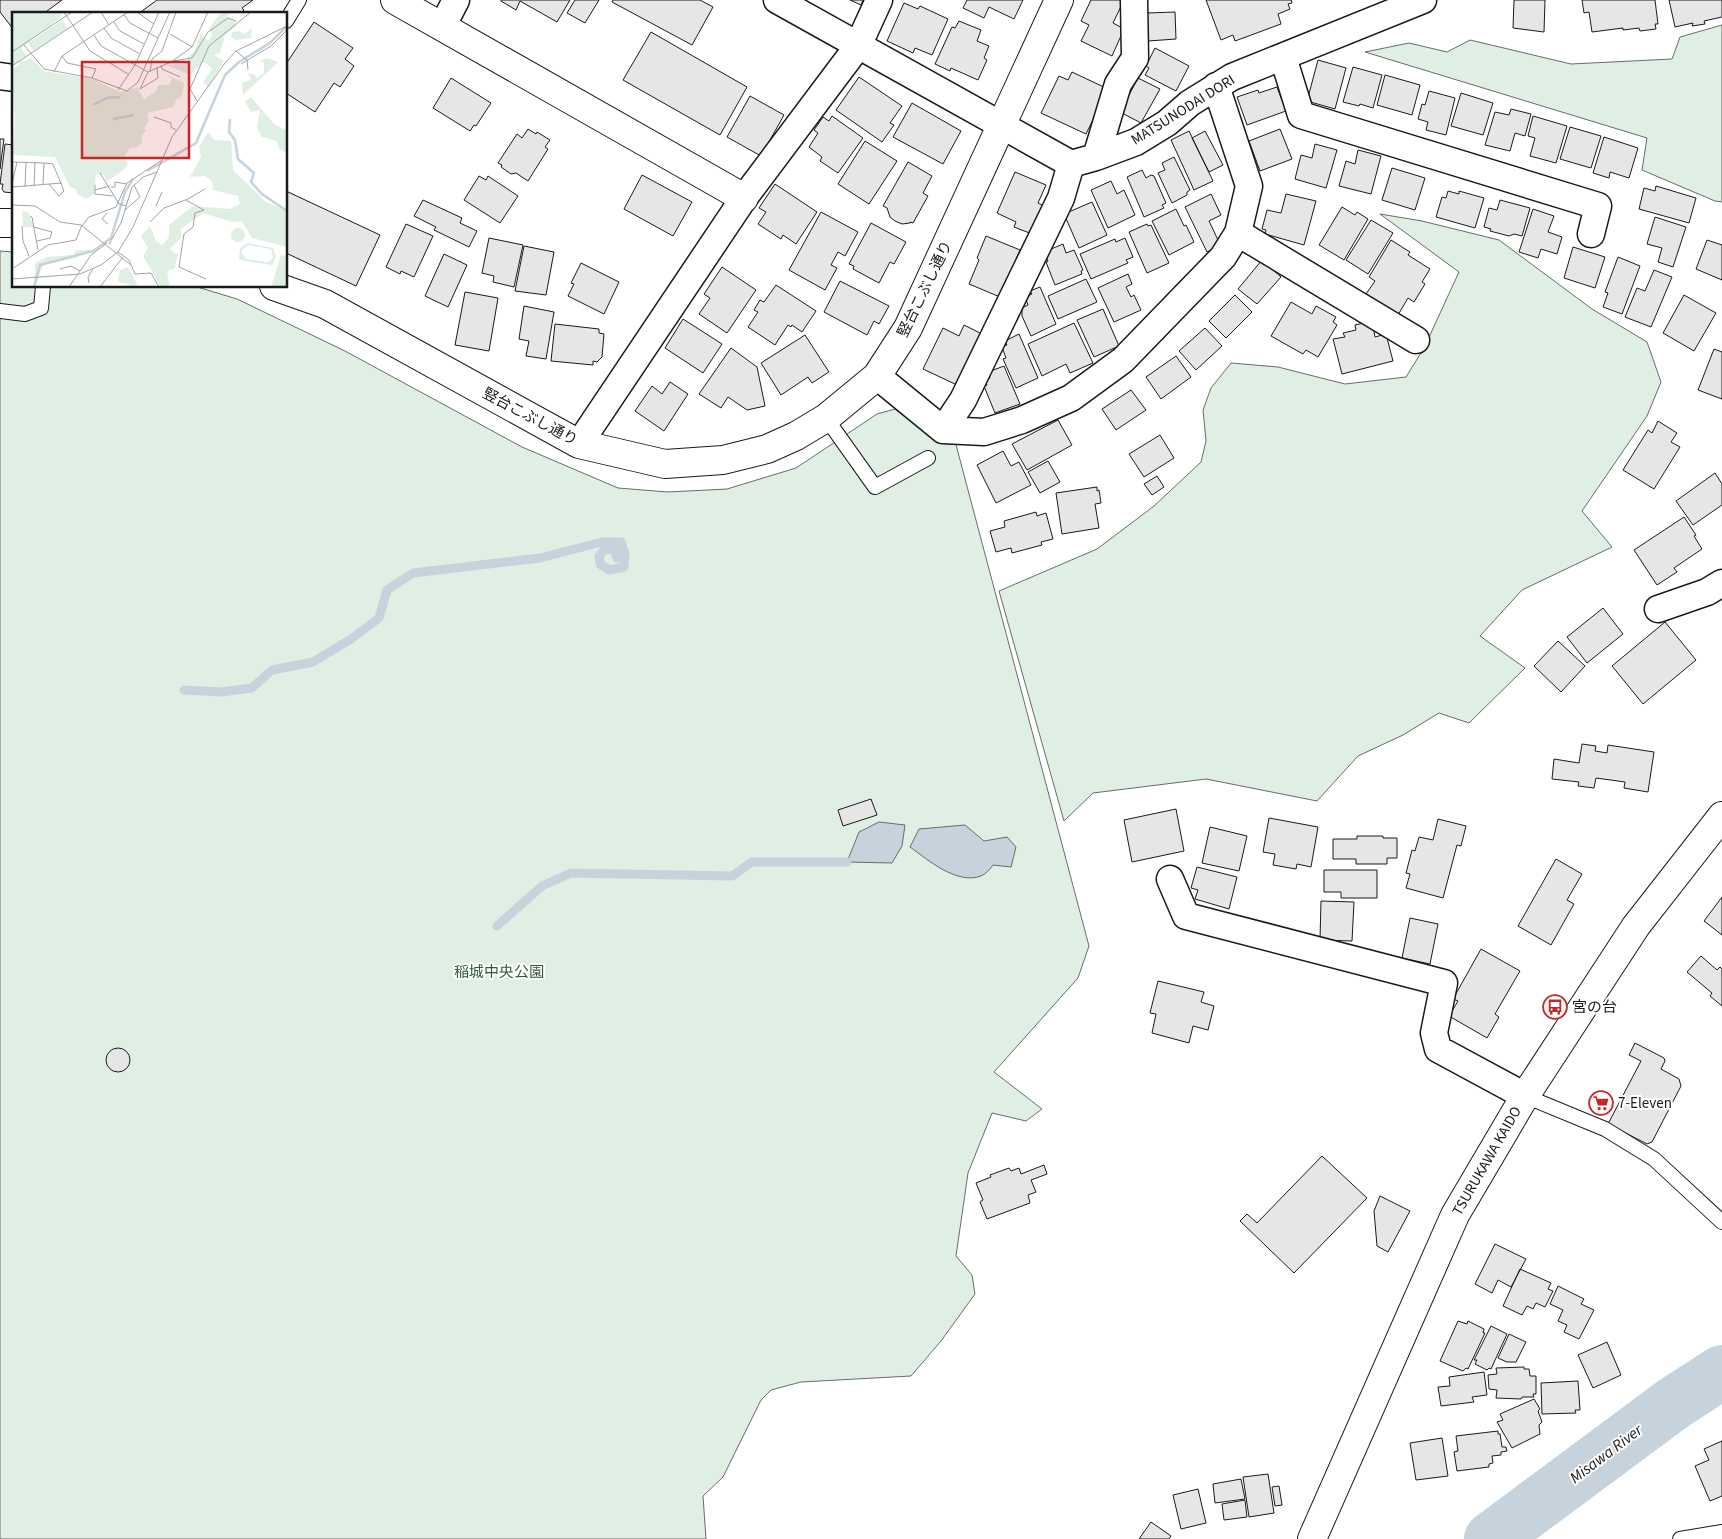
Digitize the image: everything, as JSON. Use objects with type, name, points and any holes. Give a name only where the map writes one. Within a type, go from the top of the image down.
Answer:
[{"type":"street","points":[[395,0],[744,198]]},
{"type":"street","points":[[442,27],[456,0]]},
{"type":"street","points":[[777,0],[1071,164],[1061,198],[963,400],[943,430]]},
{"type":"street","points":[[579,444],[744,198],[858,46],[879,0]]},
{"type":"street","name":"竪台こぶし通り","points":[[280,288],[325,304],[579,444],[665,464],[723,460],[767,449],[796,436],[826,418],[878,376],[908,328],[1060,0]]},
{"type":"street","points":[[1096,157],[1118,84],[1136,58],[1134,0]]},
{"type":"street","name":"MATSUNODAI DORI","points":[[1071,164],[1136,142],[1167,123],[1190,103],[1232,77],[1423,0]]},
{"type":"street","points":[[1283,56],[1301,116],[1598,206],[1591,234]]},
{"type":"street","points":[[878,376],[943,430],[984,432],[1022,420],[1071,398],[1124,360],[1222,257],[1238,234],[1249,186],[1216,86]]},
{"type":"street","points":[[1238,234],[1416,340]]},
{"type":"street","points":[[1658,609],[1707,592],[1722,583]]},
{"type":"street","name":"TSURUKAWA KAIDO","points":[[1312,1539],[1455,1215],[1525,1096],[1636,926],[1722,816]]},
{"type":"street","points":[[1170,879],[1186,916],[1444,982],[1434,1033],[1438,1049],[1525,1096]]},
{"type":"lane","points":[[288,18],[299,0]]},
{"type":"lane","points":[[0,311],[25,314],[41,308],[43,288]]},
{"type":"lane","points":[[826,418],[875,487],[928,458]]},
{"type":"lane","points":[[1525,1096],[1605,1128],[1654,1158],[1722,1222]]},
{"type":"lane","points":[[1680,1539],[1722,1532]]},
{"type":"green space","points":[[1722,25],[1722,202],[1715,201],[1642,170],[1647,138],[1365,52],[1409,43],[1447,52],[1470,40],[1571,64],[1672,59],[1680,37]]},
{"type":"green space","points":[[1380,214],[1422,221],[1499,240],[1592,309],[1647,342],[1661,382],[1647,416],[1582,511],[1612,547],[1522,590],[1480,636],[1525,668],[1469,723],[1439,713],[1403,735],[1358,756],[1317,801],[1206,779],[1093,793],[1064,821],[999,591],[1097,549],[1154,506],[1201,462],[1206,441],[1203,410],[1211,388],[1231,363],[1278,367],[1345,384],[1406,377],[1424,348],[1459,272]]},
{"type":"green space","name":"稲城中央公園","points":[[0,251],[12,252],[12,288],[201,288],[237,299],[345,351],[522,447],[618,488],[668,492],[727,489],[796,468],[877,414],[895,409],[932,437],[955,441],[1089,946],[1078,978],[994,1072],[1042,1109],[1026,1121],[992,1113],[968,1173],[956,1256],[972,1275],[975,1294],[941,1341],[911,1376],[801,1382],[771,1390],[761,1400],[723,1477],[703,1496],[706,1539],[0,1539]]},
{"type":"shaded area","points":[[879,822],[905,825],[902,846],[892,863],[847,862],[859,832]]},
{"type":"shaded area","points":[[965,825],[984,841],[1007,837],[1016,847],[1011,867],[993,865],[981,876],[972,878],[962,877],[943,870],[910,847],[919,829]]},
{"type":"building","points":[[0,0],[62,0],[47,11],[48,12],[12,12],[12,27],[0,12]]},
{"type":"building","points":[[157,0],[253,0],[242,8],[244,10],[242,12],[141,12]]},
{"type":"building","points":[[501,0],[570,0],[557,22],[520,1],[516,10]]},
{"type":"building","points":[[575,0],[599,0],[585,23],[567,13]]},
{"type":"building","points":[[613,0],[700,0],[713,7],[692,45],[612,2]]},
{"type":"building","points":[[850,0],[863,0],[861,5]]},
{"type":"building","points":[[967,0],[1023,0],[1014,19],[989,7],[984,18],[963,8]]},
{"type":"building","points":[[1091,0],[1124,0],[1113,23],[1124,29],[1112,56],[1081,41],[1089,25],[1081,21]]},
{"type":"building","points":[[1206,0],[1291,0],[1292,3],[1288,4],[1290,9],[1278,14],[1281,24],[1235,41],[1233,35],[1221,40]]},
{"type":"building","points":[[1514,0],[1545,0],[1544,32],[1513,28]]},
{"type":"building","points":[[1582,0],[1655,0],[1658,24],[1655,24],[1656,29],[1640,31],[1639,28],[1623,30],[1623,28],[1592,32],[1589,12],[1584,13]]},
{"type":"building","points":[[1669,0],[1722,0],[1722,17],[1704,21],[1705,24],[1692,26],[1693,23],[1675,27]]},
{"type":"building","points":[[904,3],[918,9],[920,6],[948,19],[932,55],[915,48],[913,53],[887,41]]},
{"type":"building","points":[[1175,12],[1176,39],[1148,41],[1147,13]]},
{"type":"building","points":[[959,21],[981,30],[977,41],[989,46],[984,58],[987,60],[978,80],[951,68],[950,71],[935,64],[952,27],[955,28]]},
{"type":"building","points":[[314,22],[353,48],[345,59],[354,66],[340,87],[334,83],[315,112],[288,94],[288,61]]},
{"type":"building","points":[[651,32],[747,87],[720,135],[623,80]]},
{"type":"building","points":[[1155,48],[1189,66],[1176,91],[1145,75],[1149,68],[1146,66]]},
{"type":"building","points":[[1318,60],[1346,68],[1335,109],[1307,101]]},
{"type":"building","points":[[1353,67],[1382,75],[1373,108],[1343,102]]},
{"type":"building","points":[[1072,72],[1108,89],[1086,134],[1041,113],[1059,76],[1068,80]]},
{"type":"building","points":[[1385,75],[1420,85],[1412,115],[1377,105]]},
{"type":"building","points":[[859,77],[902,106],[890,123],[894,125],[882,142],[836,110]]},
{"type":"building","points":[[451,78],[491,103],[476,126],[474,125],[470,131],[433,108]]},
{"type":"building","points":[[1138,78],[1160,89],[1141,123],[1120,112]]},
{"type":"building","points":[[1277,87],[1286,111],[1247,125],[1237,97],[1258,90],[1259,93]]},
{"type":"building","points":[[1429,91],[1455,98],[1446,135],[1426,130],[1428,122],[1418,119],[1422,104],[1425,105]]},
{"type":"building","points":[[1461,93],[1493,103],[1483,135],[1451,126]]},
{"type":"building","points":[[750,96],[784,115],[761,156],[727,137]]},
{"type":"building","points":[[912,103],[961,131],[943,164],[893,137]]},
{"type":"building","points":[[1511,109],[1531,114],[1525,136],[1515,133],[1510,151],[1485,145],[1495,112],[1509,115]]},
{"type":"building","points":[[832,116],[863,138],[838,173],[820,161],[822,157],[809,147],[818,133],[814,130],[823,117],[829,121]]},
{"type":"building","points":[[1533,116],[1567,126],[1556,163],[1530,156],[1535,138],[1528,136]]},
{"type":"building","points":[[1570,127],[1601,136],[1591,168],[1560,159]]},
{"type":"building","points":[[528,129],[550,140],[545,147],[548,149],[528,181],[516,173],[511,174],[498,163],[517,134],[522,138]]},
{"type":"building","points":[[1280,129],[1292,159],[1260,171],[1249,141]]},
{"type":"building","points":[[1189,131],[1213,181],[1194,190],[1171,140]]},
{"type":"building","points":[[1205,131],[1223,165],[1209,172],[1192,138]]},
{"type":"building","points":[[1604,137],[1638,148],[1629,178],[1610,172],[1609,178],[1593,173]]},
{"type":"building","points":[[0,139],[4,139],[0,169]]},
{"type":"building","points":[[865,141],[897,161],[869,204],[838,184]]},
{"type":"building","points":[[5,144],[12,145],[12,193],[4,192],[2,189],[3,184],[0,184]]},
{"type":"building","points":[[1315,144],[1337,150],[1326,188],[1295,179],[1301,155],[1312,158]]},
{"type":"building","points":[[1358,150],[1381,156],[1371,194],[1339,186],[1346,161],[1355,164]]},
{"type":"building","points":[[1174,157],[1190,190],[1187,192],[1187,195],[1172,203],[1158,173],[1165,170],[1162,163]]},
{"type":"building","points":[[908,162],[932,176],[923,193],[928,196],[913,223],[902,224],[890,217],[887,208],[883,206]]},
{"type":"building","points":[[1392,168],[1425,178],[1415,210],[1382,200]]},
{"type":"building","points":[[1142,170],[1146,178],[1151,175],[1154,176],[1166,203],[1162,205],[1164,208],[1144,217],[1127,177]]},
{"type":"building","points":[[1015,172],[1046,185],[1038,203],[1044,206],[1032,234],[1014,227],[1016,222],[997,213]]},
{"type":"building","points":[[642,175],[692,202],[673,236],[624,209]]},
{"type":"building","points":[[479,176],[486,180],[488,176],[518,196],[500,223],[464,200]]},
{"type":"building","points":[[1111,181],[1117,194],[1124,190],[1135,215],[1108,228],[1091,190]]},
{"type":"building","points":[[775,184],[817,212],[796,244],[783,235],[781,239],[758,224],[766,212],[759,208]]},
{"type":"building","points":[[1656,186],[1696,198],[1689,223],[1639,209],[1644,188],[1655,191]]},
{"type":"building","points":[[1448,191],[1459,194],[1459,191],[1484,198],[1475,228],[1436,217],[1442,197],[1446,198]]},
{"type":"building","points":[[288,192],[380,235],[356,286],[288,254]]},
{"type":"building","points":[[1211,194],[1221,215],[1209,221],[1218,240],[1217,247],[1207,252],[1185,207]]},
{"type":"building","points":[[1286,194],[1316,201],[1304,245],[1265,234],[1266,230],[1262,229],[1267,210],[1281,213]]},
{"type":"building","points":[[423,200],[462,218],[460,223],[477,231],[469,247],[434,230],[436,227],[414,216]]},
{"type":"building","points":[[1500,200],[1530,208],[1522,236],[1514,234],[1509,236],[1490,231],[1491,229],[1484,227],[1489,208],[1497,210]]},
{"type":"building","points":[[1092,202],[1107,235],[1079,248],[1064,214]]},
{"type":"building","points":[[1342,207],[1355,215],[1357,212],[1368,219],[1344,260],[1319,245]]},
{"type":"building","points":[[1176,209],[1194,242],[1169,255],[1152,221]]},
{"type":"building","points":[[1533,209],[1554,216],[1548,232],[1562,237],[1557,254],[1541,249],[1538,258],[1519,252]]},
{"type":"building","points":[[821,212],[858,232],[845,256],[838,252],[831,265],[837,268],[825,290],[789,270]]},
{"type":"building","points":[[1655,217],[1686,227],[1673,267],[1658,262],[1662,248],[1647,244]]},
{"type":"building","points":[[1371,220],[1393,233],[1368,274],[1346,260]]},
{"type":"building","points":[[871,223],[906,242],[894,264],[890,262],[879,283],[853,269],[854,266],[849,264]]},
{"type":"building","points":[[406,224],[433,236],[414,277],[401,271],[400,274],[386,267]]},
{"type":"building","points":[[1147,224],[1148,226],[1151,225],[1169,263],[1147,273],[1129,232]]},
{"type":"building","points":[[986,236],[1020,250],[1000,297],[969,284]]},
{"type":"building","points":[[489,238],[523,245],[514,287],[493,282],[494,276],[482,273]]},
{"type":"building","points":[[1125,238],[1133,257],[1126,260],[1128,263],[1091,279],[1080,254],[1115,239],[1116,242]]},
{"type":"building","points":[[1391,240],[1410,252],[1408,255],[1430,269],[1422,282],[1425,284],[1414,302],[1408,298],[1398,315],[1366,294],[1375,281],[1369,277]]},
{"type":"building","points":[[1707,240],[1722,245],[1722,280],[1696,269]]},
{"type":"building","points":[[1063,244],[1066,253],[1074,250],[1083,270],[1081,271],[1082,274],[1055,285],[1044,252]]},
{"type":"building","points":[[524,246],[554,252],[546,295],[515,291]]},
{"type":"building","points":[[1573,247],[1605,257],[1595,288],[1564,278]]},
{"type":"building","points":[[444,254],[467,265],[448,307],[425,296]]},
{"type":"building","points":[[1618,257],[1640,266],[1622,314],[1603,307],[1608,293],[1605,292]]},
{"type":"building","points":[[1262,260],[1281,277],[1257,304],[1238,289]]},
{"type":"building","points":[[581,263],[619,282],[604,314],[568,296],[574,284],[571,283]]},
{"type":"building","points":[[722,267],[756,290],[727,333],[699,314],[710,298],[704,294]]},
{"type":"building","points":[[1654,270],[1672,277],[1651,327],[1625,317],[1637,288],[1645,291]]},
{"type":"building","points":[[1128,274],[1132,284],[1126,287],[1131,297],[1134,295],[1141,310],[1114,322],[1098,288]]},
{"type":"building","points":[[1086,279],[1097,302],[1058,319],[1048,296]]},
{"type":"building","points":[[840,281],[889,306],[879,324],[874,321],[867,335],[824,312]]},
{"type":"building","points":[[776,285],[816,311],[802,332],[792,325],[791,327],[788,325],[775,345],[748,327],[758,312],[754,310],[760,300],[764,302]]},
{"type":"building","points":[[1040,287],[1056,324],[1031,336],[1022,316],[1022,308],[1028,305],[1025,297],[1032,294],[1030,291]]},
{"type":"building","points":[[465,292],[498,298],[489,351],[455,345]]},
{"type":"building","points":[[1235,295],[1252,312],[1226,338],[1209,321]]},
{"type":"building","points":[[1684,295],[1716,313],[1694,351],[1663,333]]},
{"type":"building","points":[[1291,302],[1312,314],[1316,306],[1336,317],[1333,322],[1337,325],[1318,357],[1306,350],[1303,354],[1271,336]]},
{"type":"building","points":[[524,306],[554,312],[546,359],[526,356],[529,341],[519,339]]},
{"type":"building","points":[[1103,309],[1119,346],[1094,357],[1077,320]]},
{"type":"building","points":[[683,319],[722,344],[703,373],[665,348]]},
{"type":"building","points":[[1372,321],[1375,337],[1386,334],[1393,361],[1342,374],[1333,339],[1345,337],[1343,333],[1356,330],[1355,325]]},
{"type":"building","points":[[1074,323],[1093,363],[1070,373],[1066,364],[1042,376],[1028,344]]},
{"type":"building","points":[[555,324],[599,329],[599,333],[604,334],[602,357],[597,362],[593,361],[593,365],[551,361]]},
{"type":"building","points":[[964,325],[982,334],[957,385],[923,369],[943,328],[959,336]]},
{"type":"building","points":[[1205,328],[1222,346],[1196,370],[1179,351]]},
{"type":"building","points":[[1019,334],[1038,378],[1016,388],[1003,359],[1006,358],[1002,347],[1007,345],[1005,341]]},
{"type":"building","points":[[805,335],[829,372],[812,383],[808,377],[781,395],[761,363]]},
{"type":"building","points":[[731,348],[757,367],[765,406],[747,410],[728,397],[721,408],[699,394]]},
{"type":"building","points":[[1714,349],[1722,352],[1722,399],[1698,390]]},
{"type":"building","points":[[1176,356],[1191,377],[1161,399],[1146,377]]},
{"type":"building","points":[[1004,366],[1020,404],[995,413],[984,386],[987,385],[985,380],[990,378],[988,372]]},
{"type":"building","points":[[670,382],[688,394],[664,431],[635,411],[652,386],[662,394]]},
{"type":"building","points":[[1131,390],[1146,410],[1116,430],[1102,409]]},
{"type":"building","points":[[1058,420],[1072,445],[1027,470],[1012,444]]},
{"type":"building","points":[[1658,421],[1677,433],[1671,442],[1680,447],[1654,489],[1623,470],[1648,430],[1652,433]]},
{"type":"building","points":[[1160,435],[1174,458],[1144,477],[1129,454]]},
{"type":"building","points":[[1003,451],[1011,466],[1019,462],[1031,485],[996,503],[977,465]]},
{"type":"building","points":[[1048,461],[1060,482],[1040,493],[1028,472]]},
{"type":"building","points":[[1715,473],[1722,484],[1722,505],[1693,525],[1676,501]]},
{"type":"building","points":[[1157,476],[1164,487],[1152,495],[1144,484]]},
{"type":"building","points":[[1097,487],[1101,503],[1095,504],[1099,528],[1062,534],[1056,493]]},
{"type":"building","points":[[1036,512],[1037,516],[1046,513],[1053,539],[1041,542],[1042,545],[1012,553],[1011,548],[996,552],[990,531],[1005,527],[1004,521]]},
{"type":"building","points":[[1684,517],[1696,535],[1694,536],[1702,549],[1674,568],[1677,572],[1657,585],[1634,550]]},
{"type":"building","points":[[1603,608],[1623,634],[1587,663],[1567,637]]},
{"type":"building","points":[[1665,622],[1696,660],[1643,704],[1612,666]]},
{"type":"building","points":[[1558,641],[1585,666],[1561,692],[1534,666]]},
{"type":"building","points":[[1582,744],[1596,746],[1595,751],[1607,753],[1608,745],[1654,752],[1648,792],[1624,788],[1625,782],[1596,778],[1594,788],[1578,786],[1579,782],[1552,779],[1554,759],[1579,763]]},
{"type":"building","points":[[871,799],[877,815],[843,826],[838,810]]},
{"type":"building","points":[[1176,809],[1184,851],[1132,862],[1124,820]]},
{"type":"building","points":[[1269,818],[1318,827],[1311,867],[1297,864],[1296,869],[1273,865],[1275,854],[1263,852]]},
{"type":"building","points":[[1438,819],[1466,826],[1461,846],[1457,845],[1443,898],[1406,888],[1410,874],[1406,873],[1412,850],[1415,851],[1419,837],[1433,840]]},
{"type":"building","points":[[1210,827],[1247,836],[1239,871],[1202,863]]},
{"type":"building","points":[[1357,836],[1397,838],[1397,858],[1387,858],[1387,864],[1356,864],[1356,859],[1333,859],[1333,839],[1357,839]]},
{"type":"building","points":[[1556,859],[1582,874],[1567,900],[1574,904],[1551,945],[1518,926]]},
{"type":"building","points":[[1197,867],[1237,877],[1229,909],[1195,899],[1198,890],[1191,888]]},
{"type":"building","points":[[1324,870],[1377,870],[1377,898],[1341,898],[1341,892],[1324,892]]},
{"type":"building","points":[[1722,897],[1722,935],[1704,921]]},
{"type":"building","points":[[1321,901],[1354,902],[1352,941],[1320,940]]},
{"type":"building","points":[[1410,918],[1438,924],[1430,964],[1402,958]]},
{"type":"building","points":[[1481,949],[1520,971],[1495,1014],[1499,1017],[1487,1038],[1449,1016],[1458,1001],[1453,999]]},
{"type":"building","points":[[1701,956],[1717,970],[1720,967],[1722,969],[1722,1006],[1710,996],[1712,993],[1687,972]]},
{"type":"building","points":[[1158,981],[1204,992],[1201,1002],[1214,1006],[1208,1030],[1193,1026],[1189,1043],[1152,1033],[1156,1014],[1150,1013]]},
{"type":"building","points":[[1635,1043],[1664,1058],[1665,1061],[1661,1069],[1679,1079],[1681,1086],[1652,1142],[1647,1144],[1608,1124],[1641,1061],[1629,1055]]},
{"type":"building","points":[[118,1048],[127,1051],[130,1060],[127,1069],[118,1072],[109,1069],[106,1060],[109,1051]]},
{"type":"building","points":[[1322,1156],[1367,1198],[1294,1273],[1240,1221],[1247,1214],[1257,1223]]},
{"type":"building","points":[[1044,1165],[1047,1174],[1031,1180],[1036,1192],[1028,1195],[1030,1203],[987,1219],[980,1202],[983,1200],[976,1183],[1009,1168],[1011,1171],[1019,1168],[1021,1174]]},
{"type":"building","points":[[1380,1196],[1410,1211],[1388,1252],[1377,1246],[1374,1211]]},
{"type":"building","points":[[1495,1244],[1526,1259],[1511,1287],[1498,1280],[1492,1293],[1475,1284]]},
{"type":"building","points":[[1520,1269],[1551,1283],[1548,1289],[1553,1291],[1545,1307],[1536,1303],[1533,1309],[1527,1306],[1522,1315],[1503,1306]]},
{"type":"building","points":[[1558,1286],[1584,1299],[1581,1304],[1594,1310],[1579,1339],[1564,1332],[1567,1325],[1558,1321],[1563,1310],[1550,1304]]},
{"type":"building","points":[[1458,1321],[1467,1324],[1468,1321],[1484,1329],[1483,1333],[1485,1333],[1468,1369],[1466,1368],[1463,1371],[1440,1361]]},
{"type":"building","points":[[1491,1326],[1507,1334],[1491,1369],[1487,1370],[1475,1364],[1477,1360],[1474,1360]]},
{"type":"building","points":[[1509,1334],[1526,1342],[1516,1362],[1507,1362],[1498,1358]]},
{"type":"building","points":[[1607,1342],[1621,1375],[1593,1388],[1578,1355]]},
{"type":"building","points":[[1524,1367],[1524,1369],[1529,1369],[1530,1376],[1536,1376],[1536,1394],[1533,1394],[1534,1397],[1522,1397],[1521,1399],[1496,1398],[1497,1390],[1489,1389],[1488,1375],[1497,1374],[1496,1368]]},
{"type":"building","points":[[1484,1372],[1487,1395],[1472,1397],[1474,1402],[1441,1406],[1438,1387],[1450,1386],[1449,1377]]},
{"type":"building","points":[[1578,1381],[1580,1410],[1575,1410],[1576,1413],[1542,1414],[1541,1383]]},
{"type":"building","points":[[1534,1399],[1540,1409],[1538,1411],[1542,1422],[1539,1425],[1540,1434],[1512,1448],[1497,1422],[1503,1420],[1500,1414]]},
{"type":"building","points":[[1498,1431],[1502,1447],[1506,1447],[1507,1451],[1501,1452],[1501,1455],[1492,1456],[1493,1463],[1489,1464],[1489,1467],[1457,1471],[1454,1452],[1458,1451],[1456,1436]]},
{"type":"building","points":[[1442,1438],[1448,1476],[1416,1480],[1410,1443]]},
{"type":"building","points":[[1722,1441],[1722,1496],[1710,1501],[1695,1466],[1709,1460],[1704,1449]]},
{"type":"building","points":[[1268,1474],[1274,1513],[1249,1517],[1243,1477]]},
{"type":"building","points":[[1241,1479],[1245,1499],[1215,1503],[1213,1484]]},
{"type":"building","points":[[1279,1486],[1282,1505],[1275,1506],[1272,1487]]},
{"type":"building","points":[[1198,1489],[1206,1523],[1181,1529],[1173,1495]]},
{"type":"building","points":[[1245,1500],[1247,1517],[1224,1520],[1222,1504]]},
{"type":"building","points":[[1151,1522],[1171,1536],[1169,1539],[1139,1539]]},
{"type":"waterway","points":[[184,690],[221,692],[252,688],[272,670],[313,662],[351,639],[379,618],[387,590],[413,573],[540,558],[602,542],[621,542],[625,554],[624,567],[609,570],[600,564],[599,556],[605,549],[614,550],[617,558]]},
{"type":"waterway","points":[[497,926],[542,886],[571,873],[732,876],[752,862],[847,862]]},
{"type":"waterway","name":"Misawa River","points":[[1491,1539],[1674,1403],[1722,1372]]},
{"type":"place","name":"宮の台","points":[[1555,1007]]},
{"type":"place","name":"7-Eleven","points":[[1601,1103]]}]
